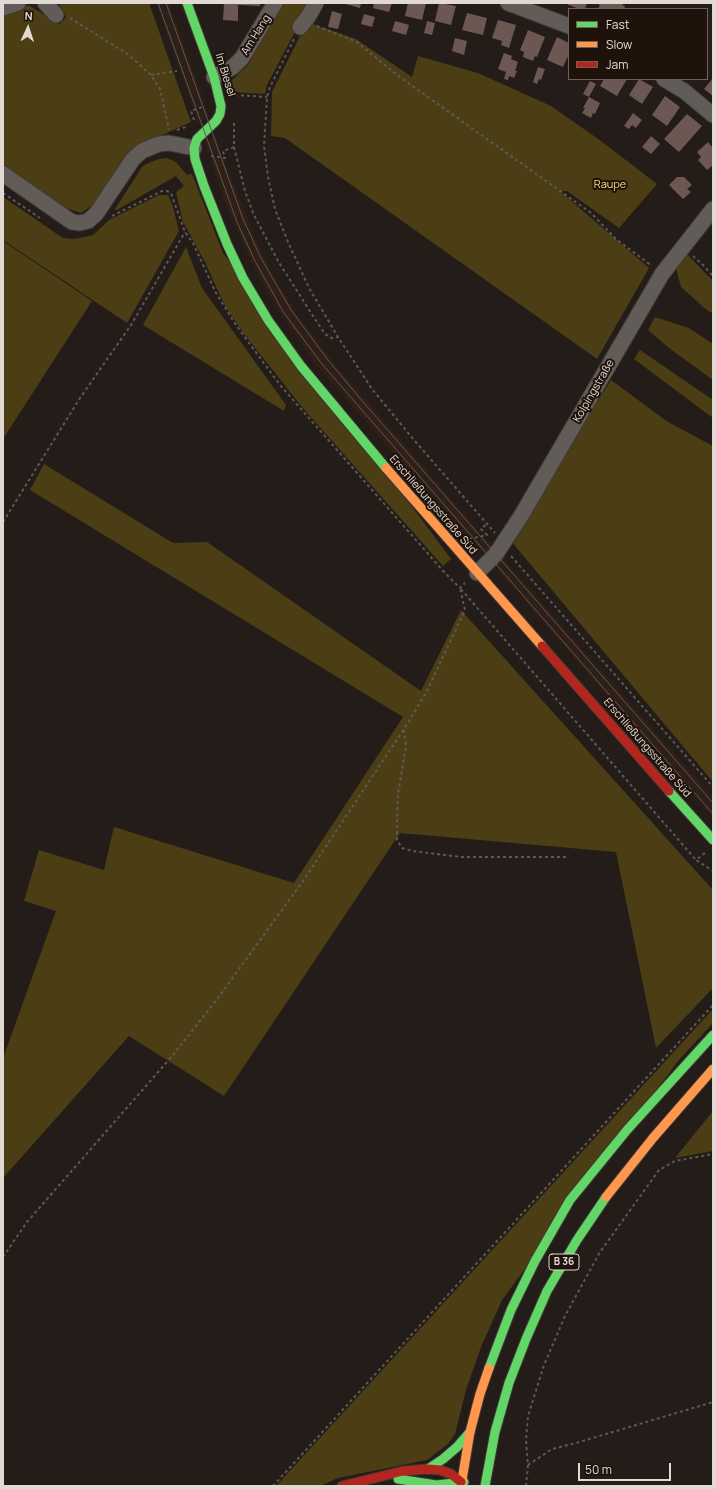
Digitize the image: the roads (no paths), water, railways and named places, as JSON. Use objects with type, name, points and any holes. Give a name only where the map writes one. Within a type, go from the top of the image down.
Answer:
[{"type":"street","points":[[3,8],[18,3]]},
{"type":"street","points":[[45,3],[56,15]]},
{"type":"street","name":"Im Biesel","points":[[187,3],[214,77],[221,101],[220,114],[216,121],[197,139],[200,152]]},
{"type":"street","name":"Am Hang","points":[[214,77],[234,67],[242,58],[276,3]]},
{"type":"street","points":[[302,23],[308,17],[316,3]]},
{"type":"street","points":[[508,3],[568,26]]},
{"type":"street","points":[[666,80],[684,92],[713,115]]},
{"type":"street","points":[[3,174],[72,222],[80,223],[88,221],[96,214],[133,159],[142,151],[159,144],[169,137],[200,152]]},
{"type":"street","name":"Erschließungsstraße Süd","points":[[200,152],[198,168],[226,244],[243,278],[268,320],[311,378],[476,573],[713,840]]},
{"type":"street","name":"Kolpingstraße","points":[[476,573],[492,559],[529,503],[662,274],[713,209]]},
{"type":"street","name":"B 36","points":[[461,1484],[470,1432],[482,1388],[511,1310],[535,1261],[570,1200],[627,1130],[713,1035]]},
{"type":"street","name":"B 36","points":[[485,1486],[495,1432],[509,1383],[547,1291],[601,1203],[653,1138],[713,1069]]},
{"type":"street","points":[[428,1469],[443,1460],[470,1432]]},
{"type":"street","points":[[342,1486],[403,1471],[428,1469],[440,1470],[451,1474],[461,1484]]},
{"type":"street","points":[[382,1476],[436,1485],[461,1484],[485,1486]]},
{"type":"tram line","points":[[158,3],[237,222],[255,261],[284,313],[322,364],[713,814]]},
{"type":"tram line","points":[[166,3],[243,219],[261,258],[291,310],[328,360],[364,403],[713,803]]},
{"type":"park label","name":"Raupe","points":[[610,185]]}]
